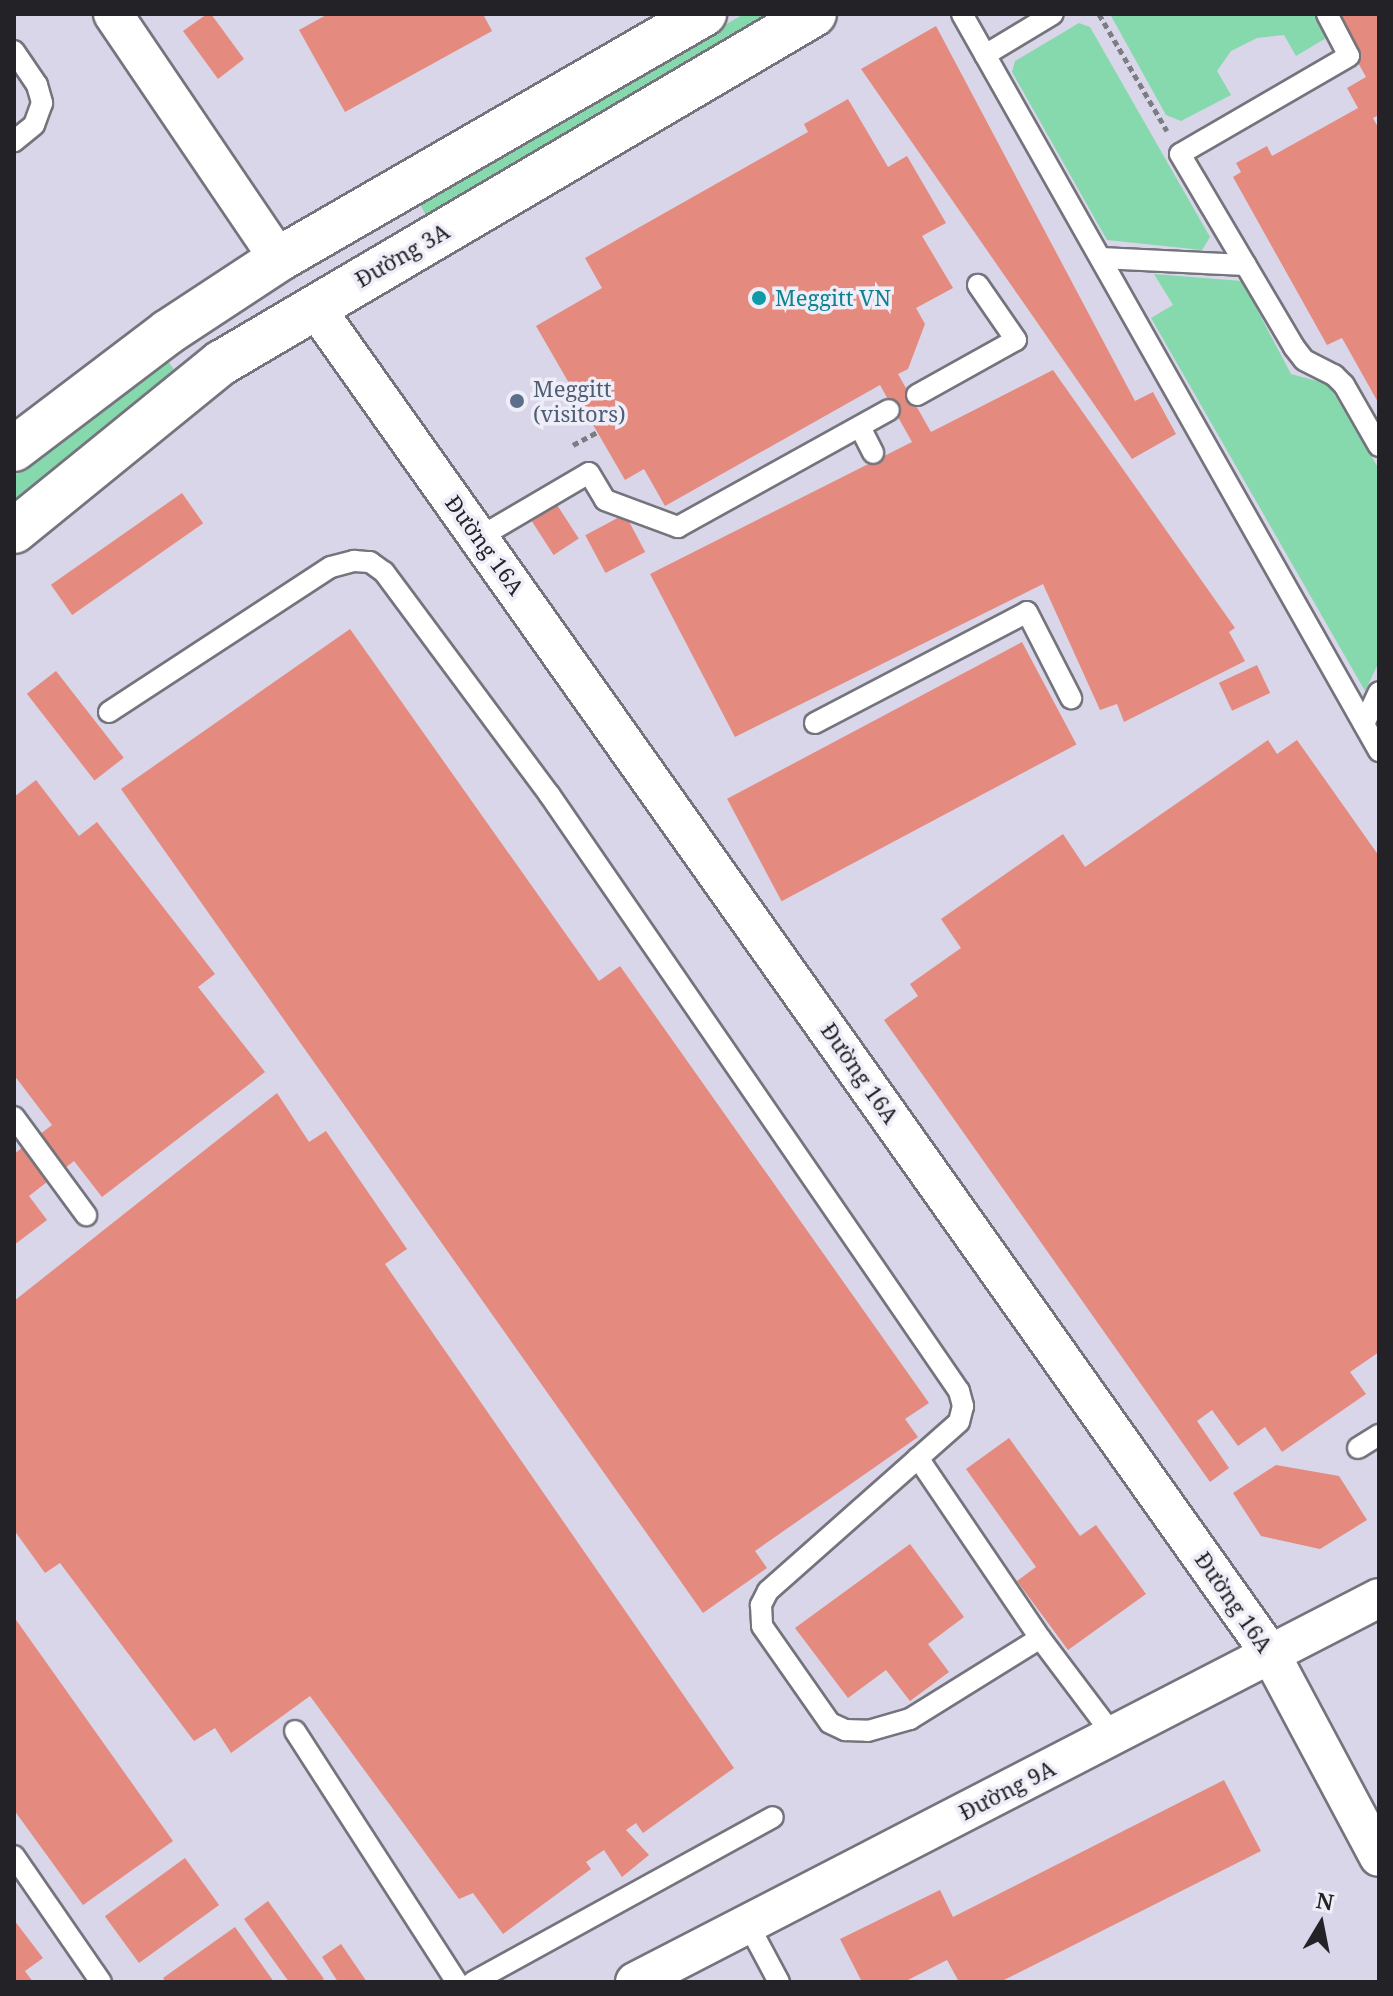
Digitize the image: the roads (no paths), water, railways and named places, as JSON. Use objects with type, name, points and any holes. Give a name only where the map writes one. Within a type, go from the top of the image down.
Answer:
[{"type":"street","points":[[113,14],[200,148],[314,306]]},
{"type":"street","points":[[14,449],[168,332],[279,259],[704,14]]},
{"type":"street","name":"Đường 3A","points":[[14,531],[200,377],[314,306],[814,14]]},
{"type":"street","name":"Đường 16A","points":[[314,306],[1270,1653],[1379,1857]]},
{"type":"street","name":"Đường 9A","points":[[635,1982],[1379,1598]]},
{"type":"lane","points":[[962,14],[1379,751]]},
{"type":"lane","points":[[985,55],[1053,14]]},
{"type":"lane","points":[[1327,14],[1349,56],[1180,154],[1294,347],[1304,360],[1334,375],[1344,385],[1379,446]]},
{"type":"lane","points":[[14,51],[37,85],[42,103],[34,125],[14,141]]},
{"type":"lane","points":[[1101,258],[1246,265]]},
{"type":"lane","points":[[917,395],[1016,340],[978,285]]},
{"type":"lane","points":[[480,537],[589,473],[605,500],[678,527],[889,410]]},
{"type":"lane","points":[[860,427],[873,453]]},
{"type":"lane","points":[[109,712],[331,567],[354,561],[370,562],[384,572],[549,794],[959,1391],[963,1406],[959,1422],[768,1591],[761,1605],[762,1626],[830,1723],[845,1730],[868,1731],[910,1719],[1040,1638]]},
{"type":"lane","points":[[815,723],[965,635],[1027,612],[1071,698]]},
{"type":"lane","points":[[1364,724],[1379,692]]},
{"type":"lane","points":[[14,1117],[86,1215]]},
{"type":"lane","points":[[1358,1448],[1379,1435]]},
{"type":"lane","points":[[918,1458],[1040,1638],[1113,1735]]},
{"type":"lane","points":[[295,1731],[457,1982]]},
{"type":"lane","points":[[473,1982],[773,1817]]},
{"type":"lane","points":[[14,1856],[101,1982]]},
{"type":"lane","points":[[748,1924],[779,1982]]},
{"type":"place","name":"Meggitt VN","points":[[759,298]]},
{"type":"place","name":"Meggitt (visitors)","points":[[517,401]]}]
